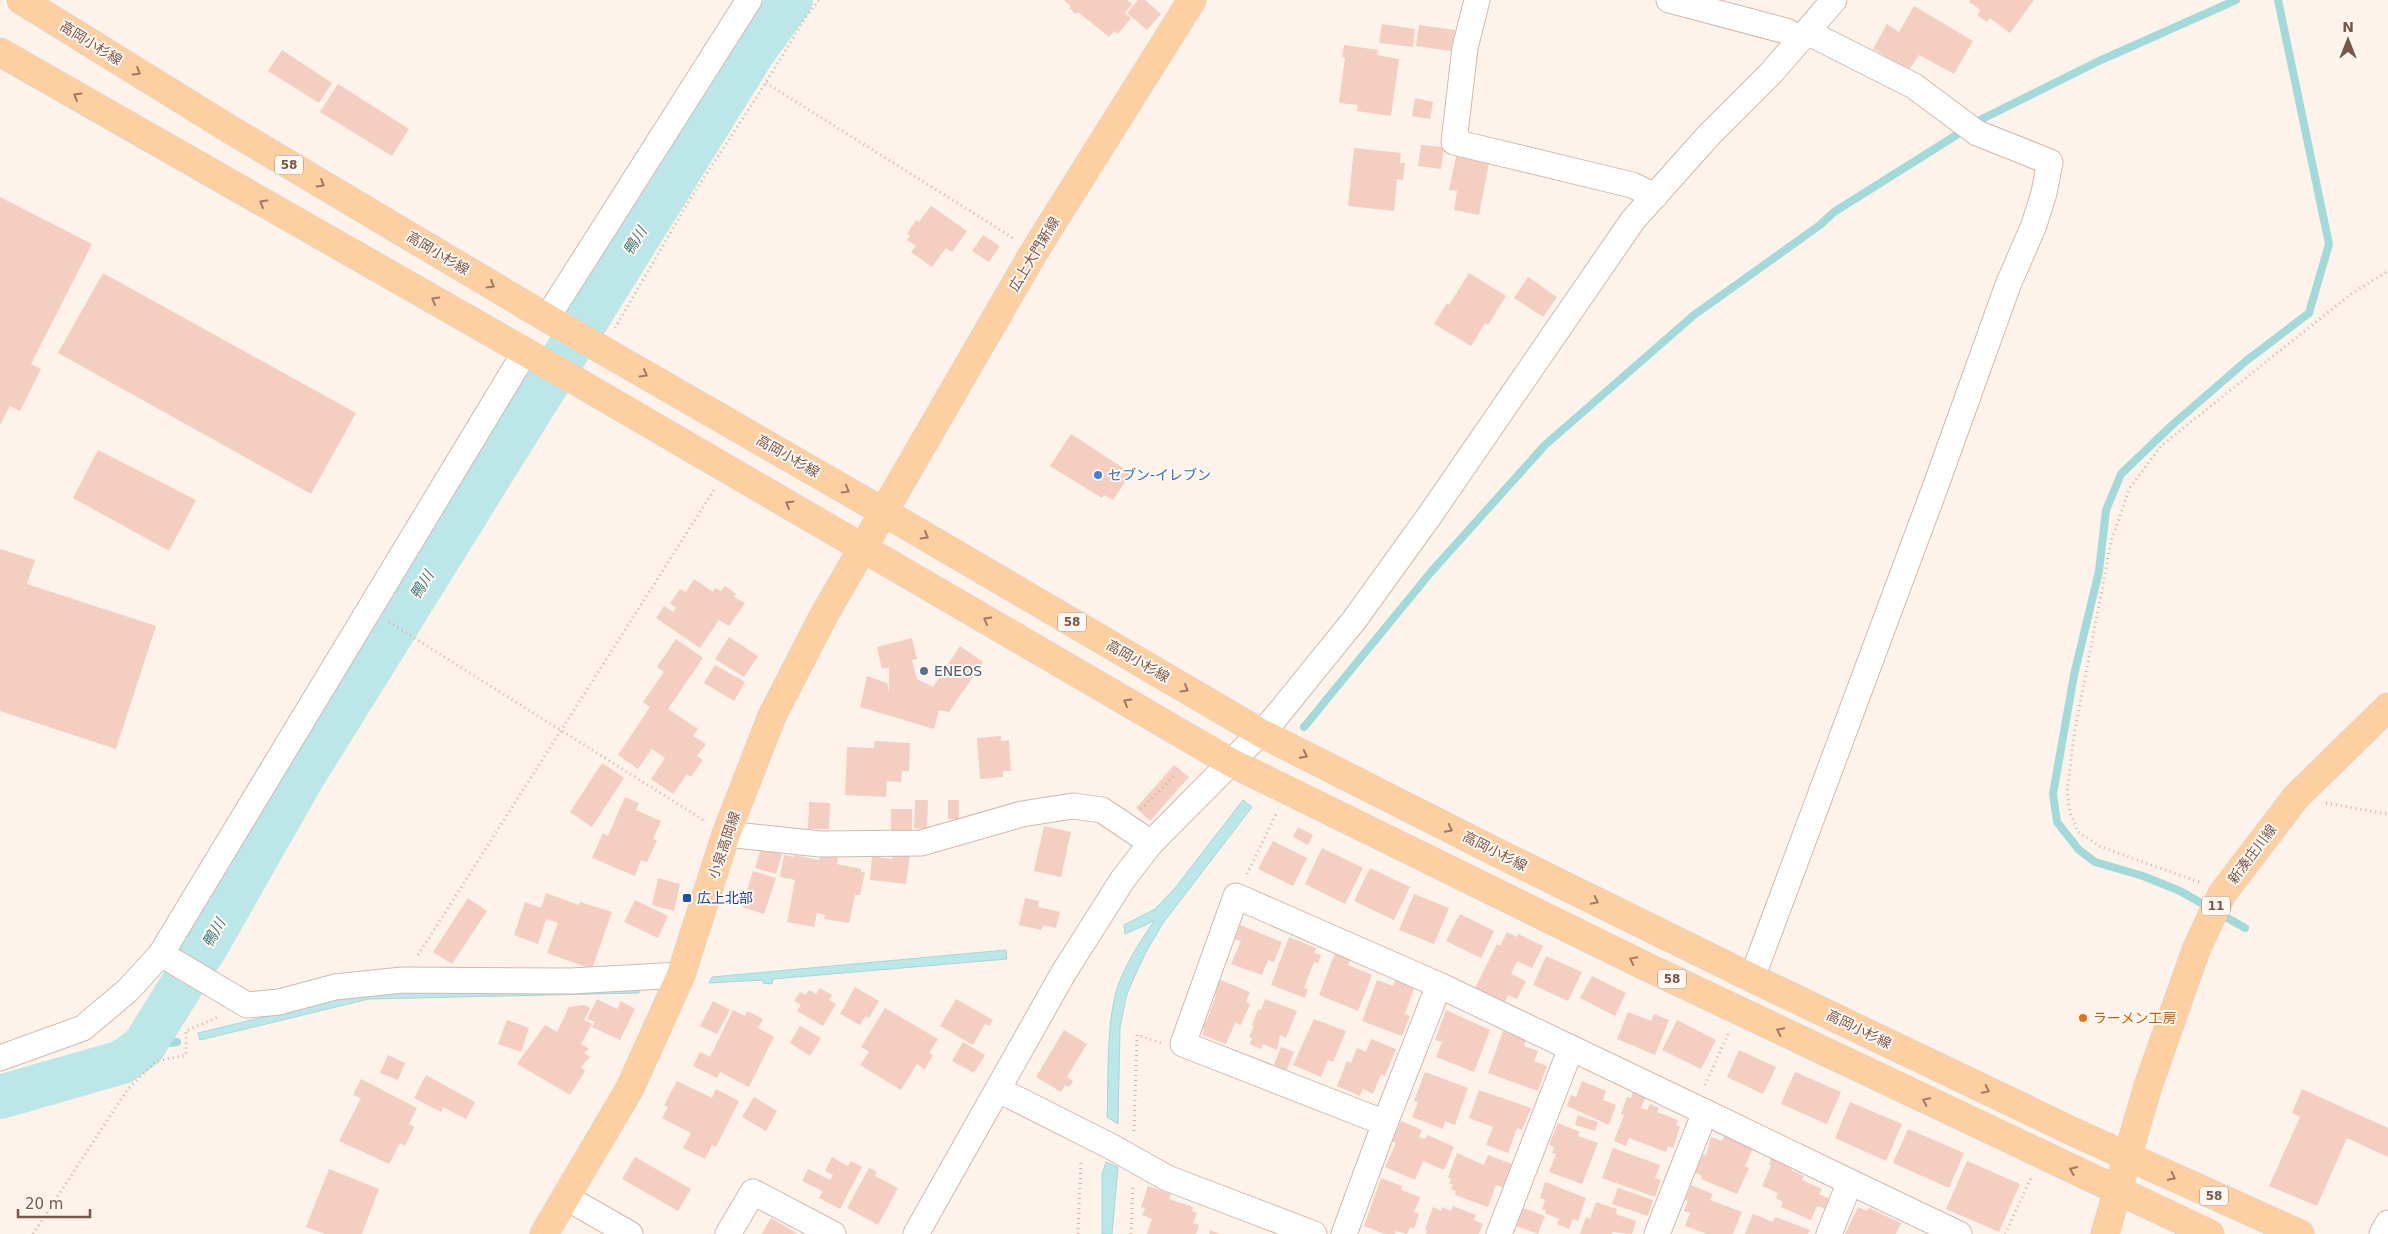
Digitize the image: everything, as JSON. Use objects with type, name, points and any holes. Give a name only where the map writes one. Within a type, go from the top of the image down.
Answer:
[{"type":"main road","name":"高岡小杉線","points":[[22,0],[231,130],[602,350],[1261,733],[1492,850],[1752,978],[2078,1134],[2300,1234]]},
{"type":"main road","name":"広上大門新線","points":[[882,511],[1034,252],[1192,0]]},
{"type":"main road","name":"58","points":[[0,52],[862,546],[1230,762],[1638,963],[2210,1234]]},
{"type":"main road","name":"小泉高岡線","points":[[544,1234],[567,1198],[630,1088],[681,975],[726,834],[772,716],[882,511]]},
{"type":"main road","name":"新湊庄川線","points":[[2105,1234],[2148,1086],[2196,950],[2222,894],[2296,797],[2388,707]]},
{"type":"street","points":[[553,321],[749,0]]},
{"type":"street","points":[[1477,0],[1465,48],[1454,142],[1632,185],[1655,196]]},
{"type":"street","points":[[1669,0],[1804,35],[1914,86],[1977,133],[2050,162],[2044,193],[2034,225],[2008,285],[1936,485],[1752,978]]},
{"type":"street","points":[[920,1233],[1032,1028],[1100,913],[1151,843],[1261,733],[1356,619],[1628,228],[1834,0]]},
{"type":"street","points":[[0,1058],[83,1028],[166,957],[369,610],[531,356]]},
{"type":"street","points":[[726,834],[820,844],[921,843],[1022,814],[1072,806],[1102,810],[1151,843]]},
{"type":"street","points":[[1385,1123],[1183,1044],[1236,896],[1439,985],[1959,1234]]},
{"type":"street","points":[[166,957],[208,980],[247,1005],[279,1002],[335,987],[402,980],[571,981],[681,975]]},
{"type":"street","points":[[1344,1234],[1439,985]]},
{"type":"street","points":[[1499,1234],[1571,1048]]},
{"type":"street","points":[[999,1090],[1082,1131],[1167,1178],[1314,1234]]},
{"type":"street","points":[[1657,1234],[1705,1112]]},
{"type":"street","points":[[1830,1234],[1850,1182]]},
{"type":"street","points":[[728,1234],[753,1192],[833,1234]]},
{"type":"street","points":[[567,1198],[630,1234]]},
{"type":"street","points":[[2382,1234],[2388,1223]]},
{"type":"path","points":[[602,350],[690,199],[766,83],[806,17],[819,0]]},
{"type":"path","points":[[766,83],[1034,252]]},
{"type":"path","points":[[2222,894],[2199,882],[2101,847],[2078,832],[2070,812],[2067,792],[2075,730],[2111,542],[2129,489],[2162,445],[2351,294],[2388,271]]},
{"type":"path","points":[[402,980],[728,469]]},
{"type":"path","points":[[369,610],[726,834]]},
{"type":"path","points":[[1137,813],[1176,774]]},
{"type":"path","points":[[2296,797],[2388,814]]},
{"type":"path","points":[[1236,896],[1280,805]]},
{"type":"path","points":[[33,1234],[127,1090],[156,1061],[186,1054],[186,1031],[247,1005]]},
{"type":"path","points":[[1705,1112],[1699,1100],[1731,1029]]},
{"type":"path","points":[[1078,1234],[1082,1131]]},
{"type":"path","points":[[2005,1234],[2031,1176]]},
{"type":"water","points":[[1243,800],[1252,807],[1163,923],[1146,952],[1126,997],[1120,1028],[1118,1124],[1107,1117],[1112,1009],[1124,971],[1154,921],[1125,934],[1124,925],[1155,909],[1175,888]]},
{"type":"water","points":[[1006,950],[1007,959],[773,979],[772,984],[763,983],[763,980],[709,983],[712,977]]},
{"type":"water","points":[[639,986],[639,993],[369,999],[200,1040],[198,1033],[330,1001],[374,993]]},
{"type":"water","points":[[1106,1162],[1118,1167],[1112,1234],[1102,1234],[1102,1174]]},
{"type":"building","points":[[1064,0],[1127,0],[1132,4],[1125,13],[1131,18],[1118,34],[1114,31],[1109,37],[1078,12],[1076,14]]},
{"type":"building","points":[[1138,0],[1145,0],[1161,14],[1147,30],[1127,13]]},
{"type":"building","points":[[1970,0],[2034,0],[2010,33],[1990,18],[1987,22],[1977,15],[1981,10],[1969,2]]},
{"type":"building","points":[[1914,6],[1973,41],[1954,74],[1919,55],[1909,70],[1873,49],[1887,24],[1899,32]]},
{"type":"building","points":[[1382,24],[1415,29],[1413,47],[1379,43]]},
{"type":"building","points":[[1419,25],[1455,30],[1451,51],[1416,46]]},
{"type":"building","points":[[1344,45],[1378,50],[1377,55],[1399,59],[1391,116],[1357,111],[1358,105],[1339,103],[1345,58],[1342,57]]},
{"type":"building","points":[[282,50],[332,83],[319,103],[268,71]]},
{"type":"building","points":[[338,84],[409,129],[392,156],[320,112]]},
{"type":"building","points":[[1415,98],[1433,102],[1430,119],[1412,116]]},
{"type":"building","points":[[1421,145],[1444,147],[1441,169],[1418,166]]},
{"type":"building","points":[[1354,148],[1401,153],[1400,163],[1405,163],[1403,180],[1397,179],[1394,211],[1348,206]]},
{"type":"building","points":[[1457,152],[1490,158],[1479,215],[1454,210],[1457,191],[1449,190]]},
{"type":"building","points":[[0,197],[92,244],[31,364],[41,369],[20,411],[10,406],[0,425]]},
{"type":"building","points":[[931,206],[967,231],[952,252],[946,248],[932,267],[911,252],[916,246],[907,240],[910,236],[907,234],[916,220],[919,222]]},
{"type":"building","points":[[983,235],[1000,246],[989,262],[972,251]]},
{"type":"building","points":[[103,273],[356,413],[311,494],[58,353]]},
{"type":"building","points":[[1469,273],[1506,296],[1488,325],[1485,323],[1471,346],[1434,324],[1447,303],[1449,305]]},
{"type":"building","points":[[1528,277],[1557,297],[1543,317],[1514,298]]},
{"type":"building","points":[[1071,434],[1131,473],[1113,500],[1104,495],[1102,498],[1050,466]]},
{"type":"building","points":[[98,450],[196,500],[169,551],[73,498]]},
{"type":"building","points":[[0,549],[35,560],[27,584],[156,626],[116,749],[0,711]]},
{"type":"building","points":[[694,579],[713,592],[715,588],[721,591],[725,586],[736,594],[734,597],[745,603],[729,626],[719,620],[700,648],[656,618],[664,606],[673,612],[676,608],[670,603],[680,589],[686,592]]},
{"type":"building","points":[[729,637],[758,656],[744,677],[715,659]]},
{"type":"building","points":[[912,638],[917,659],[912,660],[917,679],[933,687],[960,646],[983,662],[949,712],[939,710],[934,729],[860,707],[867,676],[887,683],[889,692],[889,667],[882,669],[877,647]]},
{"type":"building","points":[[676,639],[703,658],[668,709],[698,729],[693,736],[706,744],[697,756],[703,760],[691,777],[687,774],[673,794],[651,779],[665,758],[652,749],[638,769],[618,755],[650,707],[643,702],[664,672],[657,667]]},
{"type":"building","points":[[715,665],[745,682],[734,701],[704,683]]},
{"type":"building","points":[[1001,736],[1001,741],[1009,740],[1011,771],[1003,771],[1003,777],[980,779],[977,738]]},
{"type":"building","points":[[875,741],[910,743],[909,771],[902,771],[901,782],[887,781],[886,797],[845,795],[847,747],[874,748]]},
{"type":"building","points":[[602,763],[624,778],[592,827],[570,812]]},
{"type":"building","points":[[1174,765],[1189,777],[1150,821],[1136,808]]},
{"type":"building","points":[[625,797],[639,803],[636,810],[661,821],[653,839],[657,840],[647,862],[641,860],[635,876],[592,858],[603,833],[608,836]]},
{"type":"building","points":[[915,800],[928,800],[927,829],[914,828]]},
{"type":"building","points":[[948,800],[959,800],[959,819],[948,819]]},
{"type":"building","points":[[809,802],[830,803],[829,829],[808,829]]},
{"type":"building","points":[[891,809],[912,809],[912,830],[891,830]]},
{"type":"building","points":[[1044,826],[1071,832],[1061,877],[1034,871]]},
{"type":"building","points":[[1298,827],[1313,835],[1308,845],[1293,837]]},
{"type":"building","points":[[1273,841],[1307,858],[1293,886],[1258,869]]},
{"type":"building","points":[[761,848],[782,854],[776,874],[755,868]]},
{"type":"building","points":[[1322,848],[1363,868],[1345,904],[1305,884]]},
{"type":"building","points":[[893,852],[910,854],[906,884],[870,880],[872,856],[892,859]]},
{"type":"building","points":[[784,855],[794,857],[795,855],[819,860],[820,855],[838,858],[837,864],[861,869],[861,872],[865,872],[860,895],[855,895],[849,923],[824,919],[825,915],[817,913],[814,927],[787,922],[795,880],[780,877]]},
{"type":"building","points":[[1370,868],[1410,887],[1394,920],[1354,901]]},
{"type":"building","points":[[753,871],[776,878],[764,914],[742,907]]},
{"type":"building","points":[[658,878],[680,884],[674,911],[652,905]]},
{"type":"building","points":[[546,893],[579,905],[580,902],[612,912],[592,969],[547,953],[558,923],[546,919],[538,944],[514,935],[525,902],[541,908]]},
{"type":"building","points":[[1414,894],[1449,908],[1434,944],[1399,930]]},
{"type":"building","points":[[468,898],[487,911],[452,964],[433,952]]},
{"type":"building","points":[[1025,898],[1039,901],[1038,907],[1060,912],[1056,928],[1043,925],[1041,930],[1019,925]]},
{"type":"building","points":[[635,900],[668,916],[658,938],[624,922]]},
{"type":"building","points":[[1460,914],[1494,931],[1481,958],[1446,941]]},
{"type":"building","points":[[1240,925],[1282,942],[1274,962],[1268,960],[1262,975],[1231,964],[1241,941],[1233,939]]},
{"type":"building","points":[[1507,932],[1517,937],[1518,934],[1543,946],[1532,968],[1517,961],[1511,974],[1526,981],[1517,999],[1508,995],[1505,1002],[1475,988],[1497,944],[1500,946]]},
{"type":"building","points":[[1289,937],[1316,948],[1314,953],[1321,955],[1318,963],[1314,962],[1304,988],[1308,989],[1305,998],[1271,985]]},
{"type":"building","points":[[1336,950],[1352,957],[1348,965],[1372,975],[1358,1011],[1319,995]]},
{"type":"building","points":[[1546,956],[1582,972],[1568,1001],[1533,985]]},
{"type":"building","points":[[1592,976],[1626,993],[1615,1016],[1580,998]]},
{"type":"building","points":[[1218,979],[1250,992],[1246,1002],[1250,1004],[1241,1025],[1235,1023],[1226,1044],[1202,1035],[1204,1029],[1200,1027],[1202,1021],[1206,1022],[1216,995],[1212,994]]},
{"type":"building","points":[[1396,979],[1415,986],[1405,1014],[1410,1016],[1402,1036],[1362,1021],[1377,980],[1393,986]]},
{"type":"building","points":[[855,987],[879,1001],[869,1018],[865,1016],[860,1025],[840,1014]]},
{"type":"building","points":[[820,988],[832,995],[829,1000],[836,1004],[823,1026],[797,1011],[801,1005],[794,1001],[800,992],[806,995],[809,990],[816,994]]},
{"type":"building","points":[[597,999],[617,1009],[621,1001],[635,1009],[620,1040],[592,1027],[595,1022],[587,1019]]},
{"type":"building","points":[[956,999],[993,1020],[989,1026],[985,1024],[973,1045],[940,1026]]},
{"type":"building","points":[[1265,999],[1297,1011],[1286,1038],[1280,1035],[1277,1050],[1263,1044],[1261,1049],[1250,1044],[1252,1038],[1249,1037],[1254,1026],[1252,1025],[1258,1009],[1261,1010]]},
{"type":"building","points":[[713,1001],[730,1010],[717,1034],[700,1026]]},
{"type":"building","points":[[585,1005],[590,1008],[584,1020],[592,1024],[581,1044],[589,1049],[584,1053],[590,1057],[581,1067],[585,1071],[570,1095],[517,1064],[545,1025],[557,1032],[569,1007]]},
{"type":"building","points":[[885,1008],[938,1039],[929,1053],[933,1055],[925,1069],[917,1064],[901,1090],[860,1065],[869,1052],[861,1047]]},
{"type":"building","points":[[733,1010],[745,1016],[747,1011],[763,1019],[758,1028],[774,1037],[749,1087],[720,1072],[717,1078],[693,1066],[700,1052],[710,1057]]},
{"type":"building","points":[[1446,1010],[1490,1030],[1474,1072],[1436,1057],[1442,1042],[1435,1040]]},
{"type":"building","points":[[1628,1012],[1651,1021],[1654,1014],[1669,1020],[1655,1055],[1617,1039]]},
{"type":"building","points":[[1314,1019],[1346,1031],[1333,1062],[1328,1060],[1321,1077],[1293,1065]]},
{"type":"building","points":[[507,1020],[529,1028],[521,1052],[498,1044]]},
{"type":"building","points":[[1677,1020],[1716,1040],[1701,1069],[1662,1050]]},
{"type":"building","points":[[800,1026],[821,1038],[810,1056],[790,1043]]},
{"type":"building","points":[[1064,1030],[1087,1044],[1067,1077],[1073,1081],[1069,1087],[1065,1085],[1061,1092],[1036,1077]]},
{"type":"building","points":[[1503,1031],[1526,1039],[1524,1046],[1538,1051],[1534,1061],[1547,1066],[1538,1091],[1488,1073]]},
{"type":"building","points":[[1371,1039],[1396,1049],[1385,1076],[1381,1074],[1373,1094],[1363,1089],[1360,1096],[1337,1086],[1347,1061],[1351,1063],[1357,1048],[1366,1052]]},
{"type":"building","points":[[963,1042],[985,1055],[974,1073],[952,1061]]},
{"type":"building","points":[[1281,1047],[1294,1052],[1286,1072],[1273,1067]]},
{"type":"building","points":[[1739,1050],[1776,1067],[1763,1094],[1727,1077]]},
{"type":"building","points":[[388,1055],[405,1063],[398,1080],[380,1073]]},
{"type":"building","points":[[1425,1072],[1468,1088],[1455,1125],[1445,1121],[1443,1129],[1412,1117],[1418,1102],[1414,1101]]},
{"type":"building","points":[[1795,1072],[1841,1092],[1827,1124],[1781,1104]]},
{"type":"building","points":[[426,1075],[475,1102],[466,1119],[443,1107],[441,1112],[414,1098]]},
{"type":"building","points":[[361,1079],[417,1108],[409,1124],[414,1127],[405,1146],[400,1143],[389,1164],[339,1141],[361,1098],[353,1095]]},
{"type":"building","points":[[677,1081],[712,1098],[716,1089],[739,1101],[716,1147],[712,1145],[705,1159],[683,1148],[691,1133],[662,1118],[668,1107],[664,1105]]},
{"type":"building","points":[[1582,1081],[1606,1091],[1603,1100],[1616,1105],[1609,1125],[1567,1106],[1571,1095],[1576,1097]]},
{"type":"building","points":[[2302,1089],[2388,1128],[2388,1157],[2347,1138],[2317,1206],[2269,1186],[2300,1117],[2292,1113]]},
{"type":"building","points":[[1479,1090],[1531,1108],[1522,1130],[1517,1128],[1508,1153],[1486,1145],[1493,1127],[1469,1118]]},
{"type":"building","points":[[1633,1091],[1646,1096],[1641,1108],[1647,1110],[1650,1104],[1659,1108],[1657,1112],[1678,1120],[1676,1125],[1680,1127],[1673,1148],[1668,1146],[1666,1152],[1629,1138],[1626,1146],[1614,1141],[1624,1115],[1621,1114],[1627,1097],[1631,1098]]},
{"type":"building","points":[[754,1097],[777,1111],[766,1131],[742,1117]]},
{"type":"building","points":[[1850,1102],[1902,1124],[1886,1161],[1835,1138]]},
{"type":"building","points":[[1578,1115],[1598,1122],[1595,1131],[1575,1125]]},
{"type":"building","points":[[1401,1121],[1422,1130],[1419,1137],[1425,1139],[1428,1135],[1454,1147],[1444,1170],[1423,1161],[1415,1180],[1385,1167],[1396,1143],[1392,1141]]},
{"type":"building","points":[[1558,1123],[1580,1132],[1578,1136],[1598,1143],[1582,1184],[1549,1172],[1556,1154],[1552,1153],[1554,1147],[1549,1145]]},
{"type":"building","points":[[1908,1129],[1964,1153],[1949,1188],[1893,1163]]},
{"type":"building","points":[[1724,1136],[1753,1148],[1745,1166],[1749,1168],[1737,1194],[1701,1179],[1702,1176],[1694,1172],[1702,1154],[1706,1155],[1711,1137],[1722,1141]]},
{"type":"building","points":[[1613,1148],[1660,1165],[1655,1178],[1661,1180],[1655,1197],[1602,1178]]},
{"type":"building","points":[[1457,1153],[1484,1165],[1488,1155],[1512,1164],[1504,1188],[1496,1185],[1488,1207],[1455,1195],[1456,1191],[1451,1189],[1453,1184],[1449,1184],[1451,1178],[1448,1178]]},
{"type":"building","points":[[635,1157],[691,1189],[678,1211],[622,1179]]},
{"type":"building","points":[[832,1157],[848,1166],[851,1161],[862,1167],[840,1209],[819,1198],[823,1191],[802,1181],[808,1169],[830,1180],[833,1175],[825,1171]]},
{"type":"building","points":[[1772,1157],[1792,1166],[1791,1170],[1804,1176],[1802,1180],[1822,1189],[1819,1194],[1830,1199],[1826,1209],[1817,1206],[1811,1220],[1781,1207],[1783,1202],[1776,1198],[1778,1193],[1762,1186],[1771,1166],[1769,1164]]},
{"type":"building","points":[[1967,1161],[2020,1184],[1999,1232],[1946,1209]]},
{"type":"building","points":[[869,1168],[877,1172],[875,1176],[898,1188],[878,1225],[847,1208]]},
{"type":"building","points":[[329,1169],[379,1189],[362,1234],[325,1234],[306,1227]]},
{"type":"building","points":[[1381,1178],[1402,1186],[1401,1190],[1420,1197],[1414,1212],[1419,1214],[1414,1229],[1410,1227],[1407,1234],[1396,1231],[1395,1234],[1385,1234],[1364,1226]]},
{"type":"building","points":[[1545,1182],[1586,1198],[1578,1221],[1573,1219],[1569,1229],[1557,1224],[1559,1219],[1545,1213],[1546,1211],[1542,1209],[1545,1200],[1540,1198]]},
{"type":"building","points":[[1691,1185],[1713,1194],[1710,1200],[1742,1212],[1733,1234],[1707,1234],[1685,1226],[1690,1213],[1684,1211],[1688,1201],[1685,1200]]},
{"type":"building","points":[[1148,1186],[1171,1194],[1169,1199],[1193,1207],[1192,1211],[1197,1213],[1193,1223],[1199,1225],[1196,1234],[1147,1234],[1152,1219],[1142,1215],[1145,1208],[1141,1207]]},
{"type":"building","points":[[1618,1188],[1653,1200],[1648,1216],[1612,1204]]},
{"type":"building","points":[[1596,1202],[1617,1209],[1616,1214],[1636,1221],[1632,1234],[1613,1232],[1612,1234],[1580,1234],[1586,1217],[1590,1219]]},
{"type":"building","points":[[1453,1206],[1476,1215],[1474,1220],[1483,1224],[1479,1234],[1426,1234],[1427,1230],[1425,1229],[1433,1207],[1441,1211],[1442,1207],[1451,1211]]},
{"type":"building","points":[[1858,1207],[1867,1211],[1869,1208],[1901,1223],[1896,1234],[1845,1234]]},
{"type":"building","points":[[1523,1208],[1545,1216],[1538,1234],[1516,1226]]},
{"type":"building","points":[[1753,1214],[1773,1222],[1775,1217],[1810,1230],[1808,1234],[1745,1234]]},
{"type":"building","points":[[771,1218],[798,1234],[762,1234]]},
{"type":"building","points":[[1210,1230],[1220,1234],[1209,1234]]},
{"type":"waterway","name":"鴨川","points":[[0,1097],[122,1062],[143,1047],[210,940],[302,778],[754,51],[791,0]]},
{"type":"waterway","points":[[1304,727],[1431,572],[1545,445],[1694,315],[1820,225],[1834,212],[1982,119],[2099,61],[2236,0]]},
{"type":"waterway","points":[[2245,928],[2180,891],[2143,876],[2095,862],[2079,850],[2057,822],[2053,794],[2074,675],[2099,571],[2106,510],[2121,474],[2171,426],[2246,361],[2309,313],[2329,244],[2278,0]]},
{"type":"waterway","points":[[143,1047],[177,1042]]},
{"type":"place","name":"セブン-イレブン","points":[[1098,475]]},
{"type":"place","name":"ENEOS","points":[[924,671]]},
{"type":"place","name":"広上北部","points":[[687,898]]},
{"type":"place","name":"ラーメン工房","points":[[2083,1018]]}]
